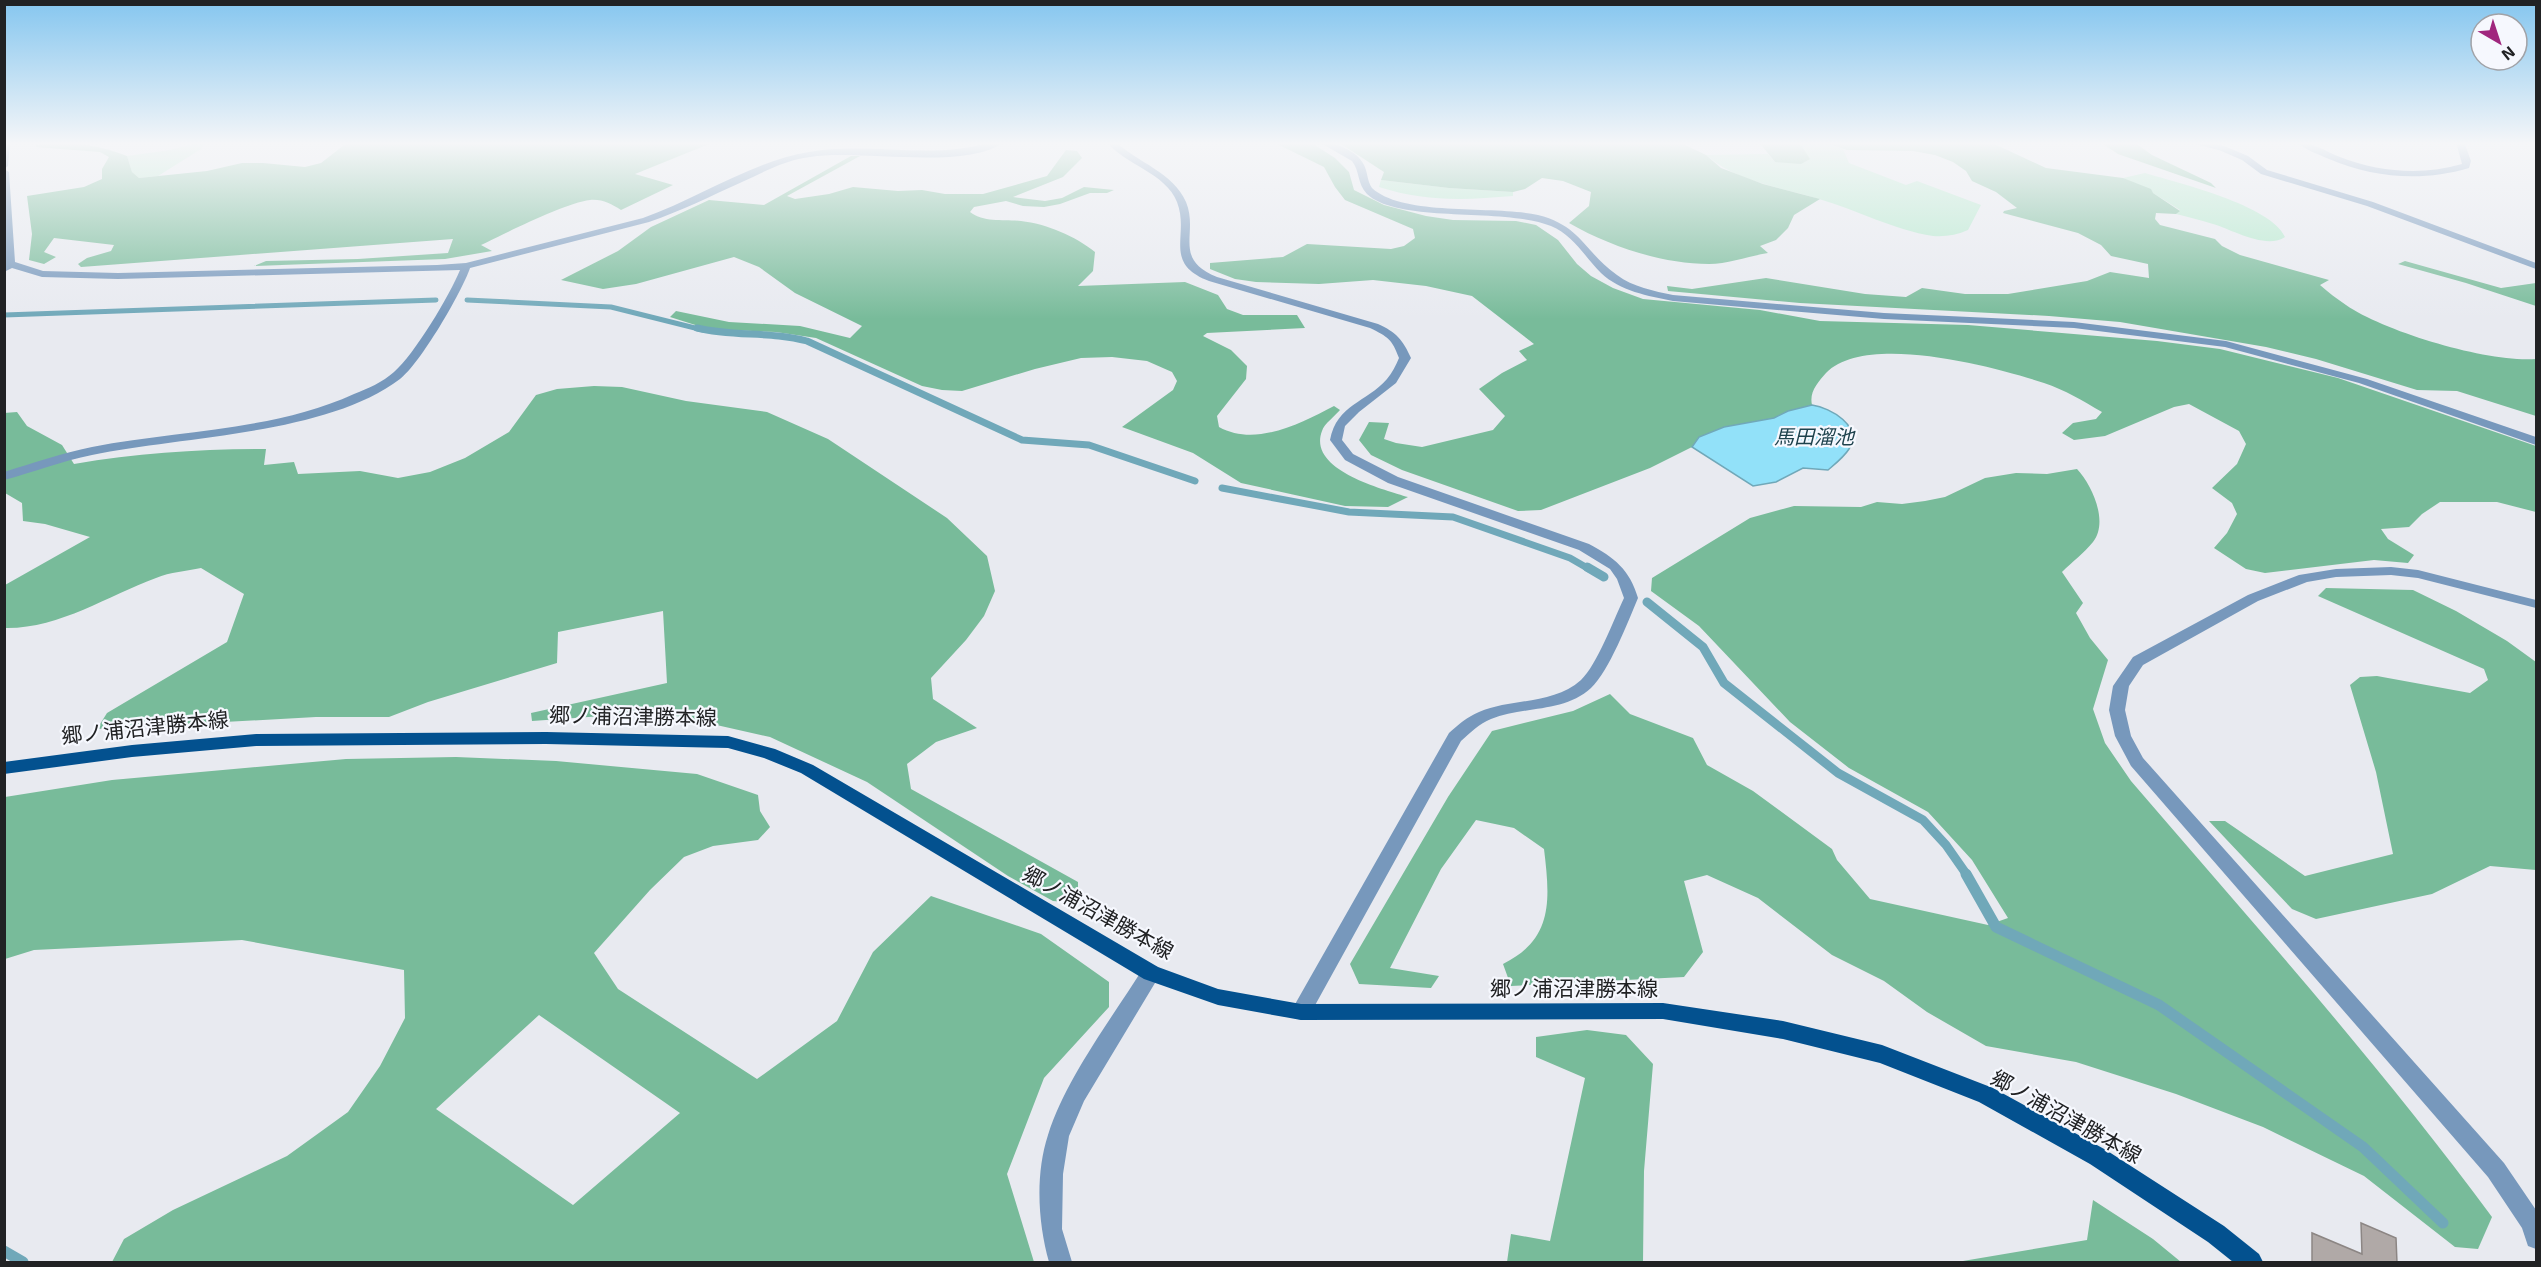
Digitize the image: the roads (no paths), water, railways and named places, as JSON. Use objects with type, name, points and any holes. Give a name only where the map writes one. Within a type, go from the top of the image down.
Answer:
[{"type":"main road","name":"郷ノ浦沼津勝本線","points":[[4,768],[132,751],[256,740],[626,738],[728,742],[769,753],[807,769],[1151,973],[1218,997],[1301,1012],[1663,1011],[1783,1030],[1882,1054],[1986,1095],[2098,1157],[2216,1234],[2251,1263]]},
{"type":"street","points":[[5,201],[7,267],[42,274],[118,276],[466,266],[646,220],[693,201]]},
{"type":"street","points":[[1182,201],[1188,257],[1191,267],[1197,272],[1213,279],[1354,319],[1389,333],[1398,341],[1405,358],[1392,381],[1355,409],[1339,425],[1336,440],[1349,457],[1393,480],[1584,547],[1608,560],[1620,570],[1627,582],[1631,598],[1587,683],[1565,698],[1540,705],[1501,711],[1473,721],[1455,737],[1301,1012]]},
{"type":"street","points":[[1388,201],[1425,210],[1512,215],[1544,220],[1571,234],[1607,272],[1639,290],[1673,298],[1884,316],[2074,325],[2226,344],[2363,381],[2536,441]]},
{"type":"street","points":[[2360,201],[2536,266]]},
{"type":"street","points":[[4,476],[92,451],[279,422],[336,407],[398,376],[458,288],[466,266]]},
{"type":"street","points":[[2536,604],[2409,573],[2361,570],[2304,578],[2253,598],[2138,661],[2127,672],[2118,690],[2116,707],[2120,728],[2137,762],[2496,1170],[2532,1223],[2536,1238]]},
{"type":"street","points":[[1060,1263],[1051,1229],[1052,1174],[1058,1136],[1076,1095],[1151,973]]},
{"type":"water","name":"馬田溜池","points":[[1812,405],[1836,414],[1852,433],[1849,449],[1828,470],[1803,468],[1776,482],[1753,486],[1692,447],[1699,437],[1724,427],[1774,418],[1788,411]]},
{"type":"waterway","points":[[4,315],[436,300]]},
{"type":"waterway","points":[[467,300],[611,307],[703,330]]},
{"type":"waterway","points":[[697,328],[807,341],[1022,440],[1089,445],[1195,481]]},
{"type":"waterway","points":[[1222,488],[1349,512],[1453,517],[1570,558],[1589,569]]},
{"type":"waterway","points":[[1587,567],[1604,577]]},
{"type":"waterway","points":[[1647,602],[1703,647],[1724,683],[1838,773],[1923,820],[1946,845],[1967,875]]},
{"type":"waterway","points":[[1966,874],[1996,927],[2159,1005],[2363,1147],[2443,1223]]},
{"type":"waterway","points":[[4,1251],[23,1262]]}]
